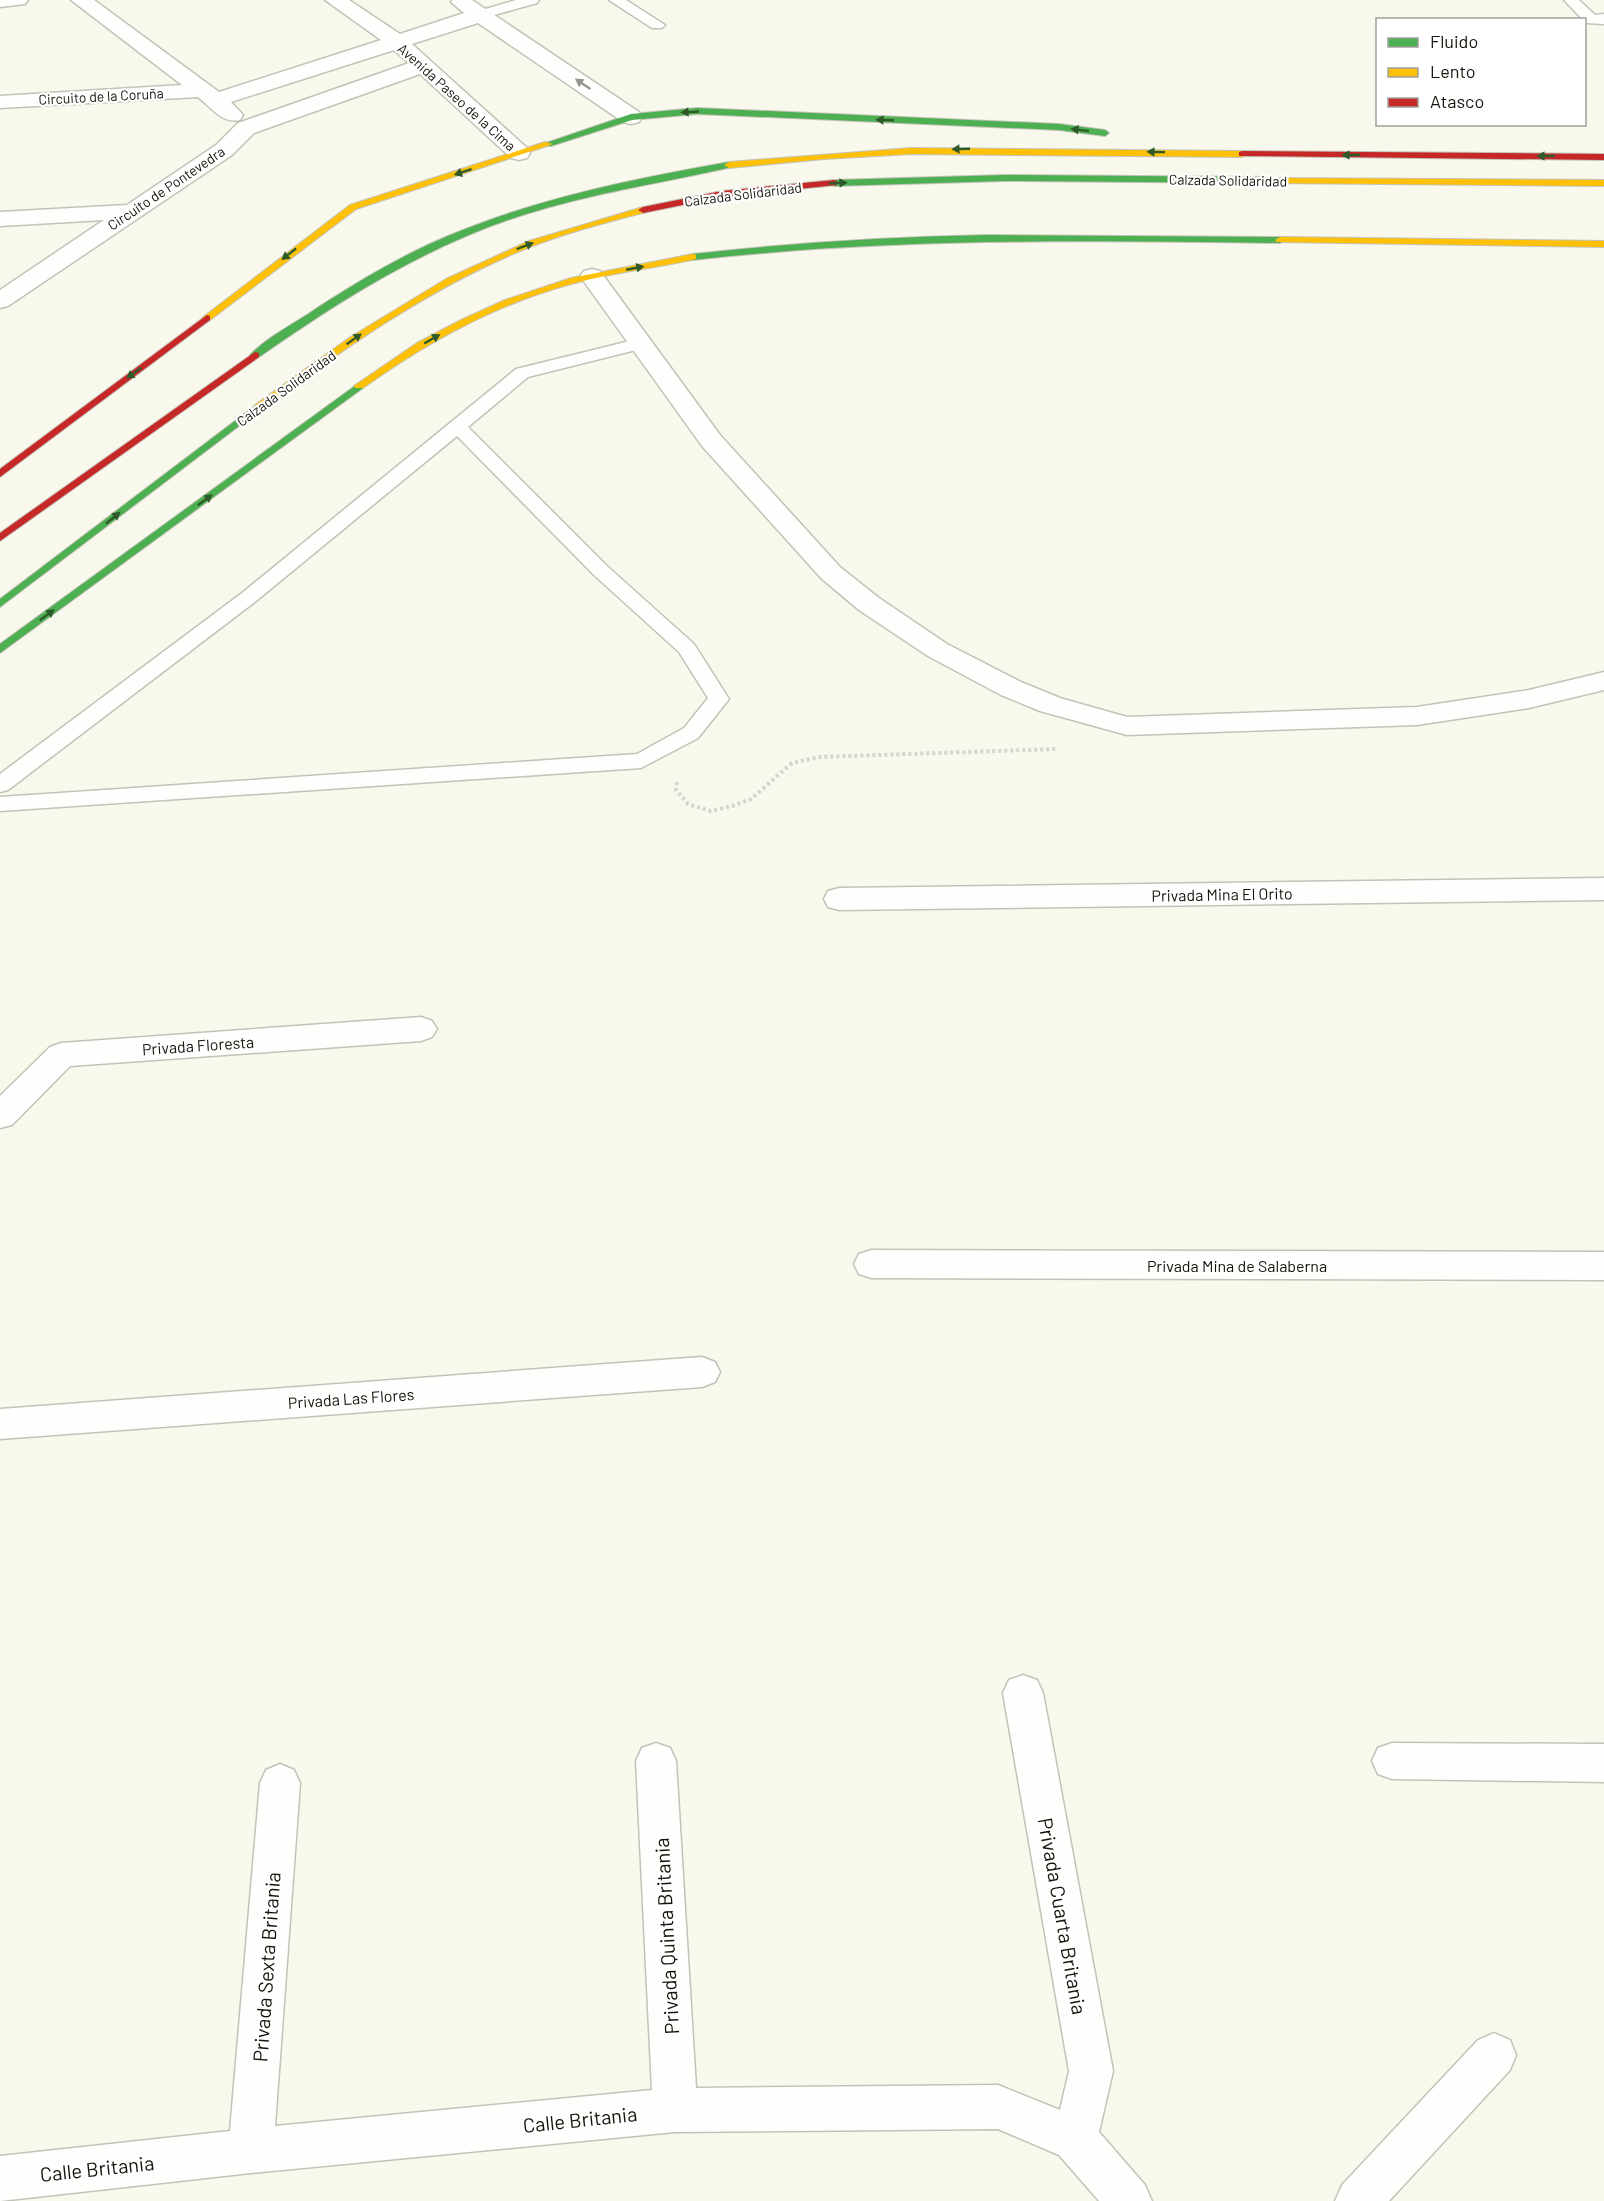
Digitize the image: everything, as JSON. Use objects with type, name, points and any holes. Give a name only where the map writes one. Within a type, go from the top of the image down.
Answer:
[{"type":"main road","points":[[0,474],[353,207],[631,117],[697,111],[1059,127],[1118,135]]},
{"type":"main road","points":[[1154,139],[1284,155]]},
{"type":"main road","name":"Calzada Solidaridad","points":[[0,538],[158,422],[305,320],[386,270],[477,227],[570,195],[639,179],[737,163],[826,154],[970,149],[1284,155],[1604,157]]},
{"type":"main road","name":"Calzada Solidaridad","points":[[0,604],[85,542],[114,517],[269,399],[380,321],[501,255],[563,232],[639,209],[742,191],[837,183],[1007,178],[1604,183]]},
{"type":"main road","points":[[0,648],[395,360],[473,316],[533,292],[592,276],[694,257],[805,244],[967,237],[1604,244]]},
{"type":"main road","points":[[49,585],[85,542]]},
{"type":"main road","points":[[0,648],[28,612]]},
{"type":"street","points":[[0,1],[18,0]]},
{"type":"street","points":[[81,0],[209,95],[246,128],[425,65]]},
{"type":"street","name":"Avenida Paseo de la Cima","points":[[335,0],[398,42],[519,153]]},
{"type":"street","points":[[458,0],[631,117]]},
{"type":"street","name":"Circuito de la Coruña","points":[[0,102],[209,95],[398,42],[480,15]]},
{"type":"street","name":"Circuito de Pontevedra","points":[[0,301],[224,150],[246,128]]},
{"type":"street","points":[[0,219],[132,212]]},
{"type":"street","points":[[592,276],[639,344],[729,463],[836,578],[889,618],[963,664],[1044,703],[1090,718],[1127,726],[1417,716],[1529,699],[1604,681]]},
{"type":"street","name":"Privada Mina El Orito","points":[[839,900],[1604,889]]},
{"type":"street","name":"Privada Floresta","points":[[0,1116],[61,1055],[421,1029]]},
{"type":"street","name":"Privada Mina de Salaberna","points":[[871,1264],[1604,1266]]},
{"type":"street","name":"Privada Las Flores","points":[[0,1424],[702,1372]]},
{"type":"street","name":"Privada Cuarta Britania","points":[[1023,1693],[1091,2071],[1075,2139]]},
{"type":"street","name":"Privada Quinta Britania","points":[[656,1761],[675,2110]]},
{"type":"street","points":[[1392,1761],[1604,1762]]},
{"type":"street","name":"Privada Sexta Britania","points":[[251,2151],[280,1783]]},
{"type":"street","points":[[1358,2201],[1494,2055]]},
{"type":"street","name":"Calle Britania","points":[[0,2179],[251,2151],[675,2110],[998,2107],[1075,2139],[1129,2201]]},
{"type":"lane","points":[[480,15],[532,0]]},
{"type":"lane","points":[[616,0],[657,25]]},
{"type":"lane","points":[[1571,0],[1591,20],[1604,19]]},
{"type":"lane","points":[[0,785],[249,597],[360,503],[522,373],[639,344]]},
{"type":"lane","points":[[0,804],[641,761],[691,733],[719,699],[687,648],[601,572],[457,426]]},
{"type":"path","points":[[678,777],[676,790],[688,804],[710,811],[751,799],[792,763],[819,757],[1071,748],[1084,739],[1090,718]]},
{"type":"traffic: fast","points":[[548,144],[631,117],[697,111],[1059,127],[1105,133]]},
{"type":"traffic: fast","points":[[255,355],[375,277],[451,238],[553,202],[658,178],[729,165]]},
{"type":"traffic: fast","points":[[834,183],[1005,178],[1262,180]]},
{"type":"traffic: fast","points":[[693,257],[839,243],[912,240],[986,238],[1280,240]]},
{"type":"traffic: fast","points":[[0,649],[359,386]]},
{"type":"traffic: fast","points":[[0,604],[260,405]]},
{"type":"traffic: slow","points":[[207,318],[353,207],[548,144]]},
{"type":"traffic: slow","points":[[729,165],[911,151],[1242,154]]},
{"type":"traffic: slow","points":[[1262,180],[1604,183]]},
{"type":"traffic: slow","points":[[260,405],[384,319],[449,281],[532,243],[643,210]]},
{"type":"traffic: slow","points":[[1280,240],[1604,244]]},
{"type":"traffic: slow","points":[[359,386],[442,333],[509,302],[551,286],[591,276],[693,257]]},
{"type":"traffic: jam","points":[[1242,154],[1604,157]]},
{"type":"traffic: jam","points":[[643,210],[722,194],[834,183]]},
{"type":"traffic: jam","points":[[0,474],[207,318]]},
{"type":"traffic: jam","points":[[0,538],[255,355]]}]
